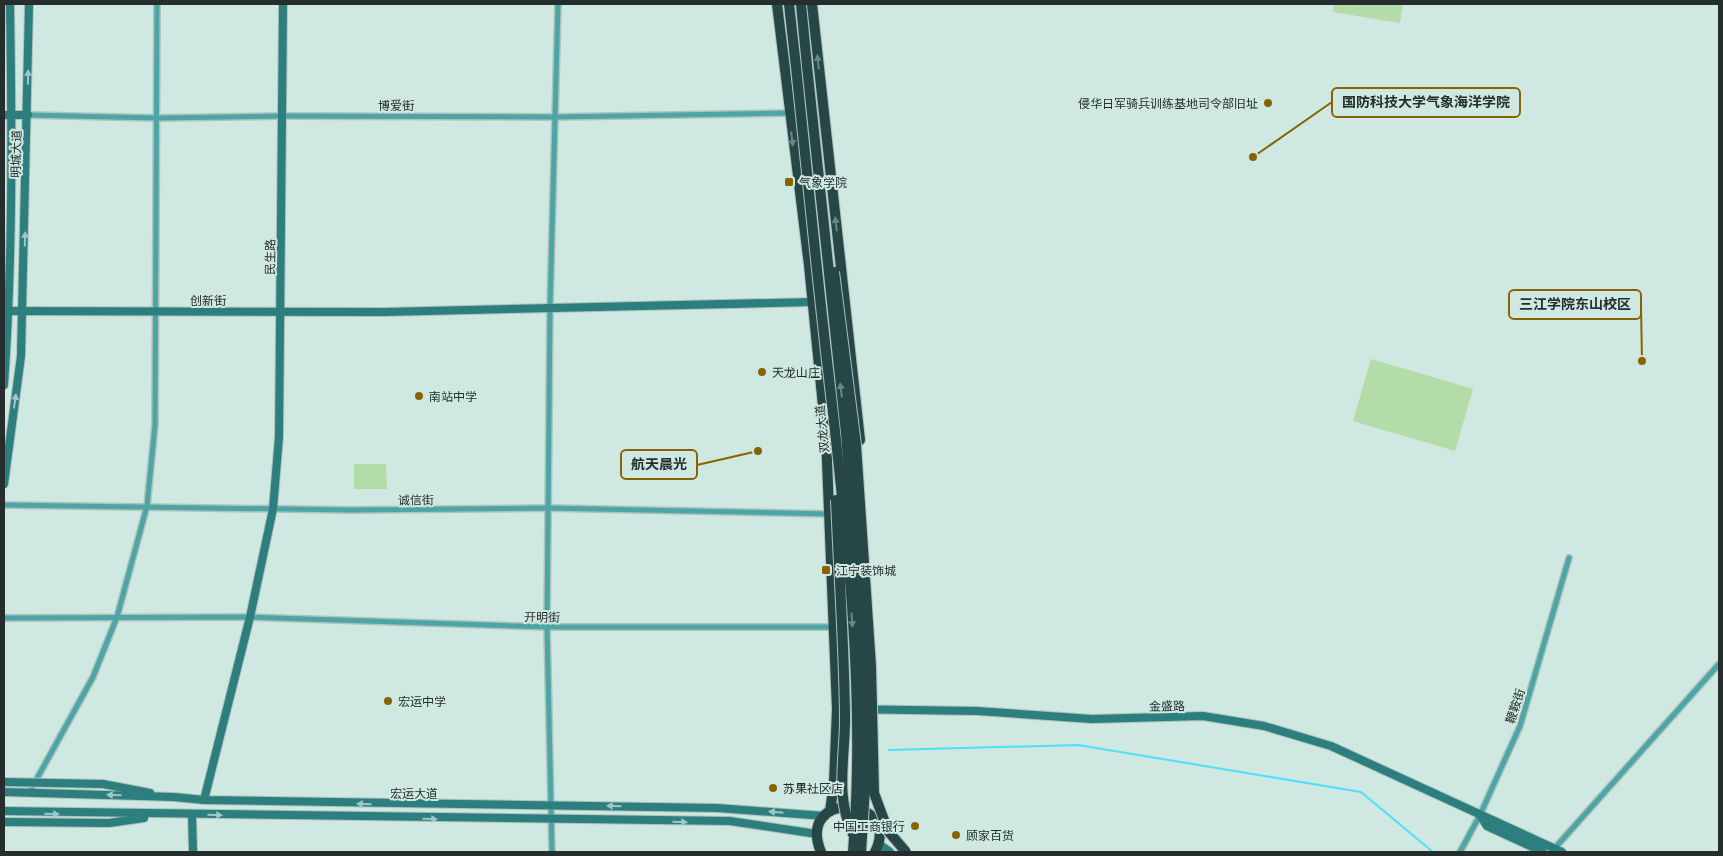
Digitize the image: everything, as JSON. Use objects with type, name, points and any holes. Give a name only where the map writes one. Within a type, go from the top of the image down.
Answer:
[{"type":"highway","name":"双龙大道","points":[[777,4],[826,436],[837,709],[834,784],[828,814],[817,834]]},
{"type":"highway","name":"双龙大道","points":[[789,4],[801,67],[822,206],[846,433],[864,663],[866,770],[861,852]]},
{"type":"highway","name":"双龙大道","points":[[801,4],[801,67],[846,543],[858,705],[858,764],[852,852]]},
{"type":"highway","points":[[812,4],[858,420],[876,710],[868,813]]},
{"type":"highway","points":[[822,206],[838,293],[856,445],[871,666],[874,793],[888,831],[906,852]]},
{"type":"highway","points":[[828,814],[849,806],[868,813],[878,828],[875,850],[857,842],[847,823],[843,802],[842,779],[845,715],[835,489],[835,434]]},
{"type":"highway","points":[[817,834],[821,852]]},
{"type":"main road","name":"明城大道","points":[[4,386],[13,193],[8,115],[10,4]]},
{"type":"main road","name":"明城大道","points":[[4,484],[21,356],[28,115],[29,4]]},
{"type":"main road","name":"民生路","points":[[204,800],[250,617],[273,509],[279,437],[283,4]]},
{"type":"main road","name":"博爱街","points":[[8,115],[28,115]]},
{"type":"main road","name":"创新街","points":[[7,311],[412,311],[812,302]]},
{"type":"main road","name":"金盛路","points":[[837,709],[977,711],[1092,719],[1203,716],[1264,726],[1331,746],[1558,851]]},
{"type":"main road","points":[[4,782],[103,784],[174,797]]},
{"type":"main road","name":"宏运大道","points":[[4,792],[174,797],[204,800],[409,805],[549,804],[718,808],[828,814]]},
{"type":"main road","name":"宏运大道","points":[[4,812],[730,821],[817,834]]},
{"type":"main road","points":[[4,822],[108,823],[174,815]]},
{"type":"main road","points":[[192,815],[193,852]]},
{"type":"main road","name":"金盛路","points":[[1480,815],[1487,826],[1543,852]]},
{"type":"main road","points":[[875,850],[890,852]]},
{"type":"street","points":[[29,793],[93,677],[117,618],[147,506],[154,425],[157,4]]},
{"type":"street","points":[[552,852],[552,820],[549,804],[547,627],[550,307],[558,4]]},
{"type":"street","name":"博爱街","points":[[28,115],[157,118],[282,116],[554,117],[789,113]]},
{"type":"street","name":"诚信街","points":[[4,505],[273,509],[549,508],[829,514]]},
{"type":"street","name":"鞭鞍街","points":[[1460,852],[1480,815],[1520,726],[1569,558]]},
{"type":"street","name":"开明街","points":[[4,618],[250,617],[547,627],[834,628]]},
{"type":"street","points":[[1558,851],[1719,664]]},
{"type":"green space","points":[[1334,4],[1403,4],[1400,23],[1333,12]]},
{"type":"green space","points":[[1371,359],[1473,389],[1455,451],[1353,421]]},
{"type":"green space","points":[[354,464],[386,464],[387,489],[354,489]]},
{"type":"waterway","points":[[889,750],[1078,745],[1361,792],[1433,852]]},
{"type":"place","name":"侵华日军骑兵训练基地司令部旧址","points":[[1268,103]]},
{"type":"place","name":"国防科技大学气象海洋学院","points":[[1253,157]]},
{"type":"place","name":"气象学院","points":[[789,182]]},
{"type":"place","name":"三江学院东山校区","points":[[1642,361]]},
{"type":"place","name":"天龙山庄","points":[[762,372]]},
{"type":"place","name":"南站中学","points":[[419,396]]},
{"type":"place","name":"航天晨光","points":[[758,451]]},
{"type":"place","name":"江宁装饰城","points":[[826,570]]},
{"type":"place","name":"宏运中学","points":[[388,701]]},
{"type":"place","name":"苏果社区店","points":[[773,788]]},
{"type":"place","name":"中国工商银行","points":[[915,826]]},
{"type":"place","name":"顾家百货","points":[[956,835]]}]
